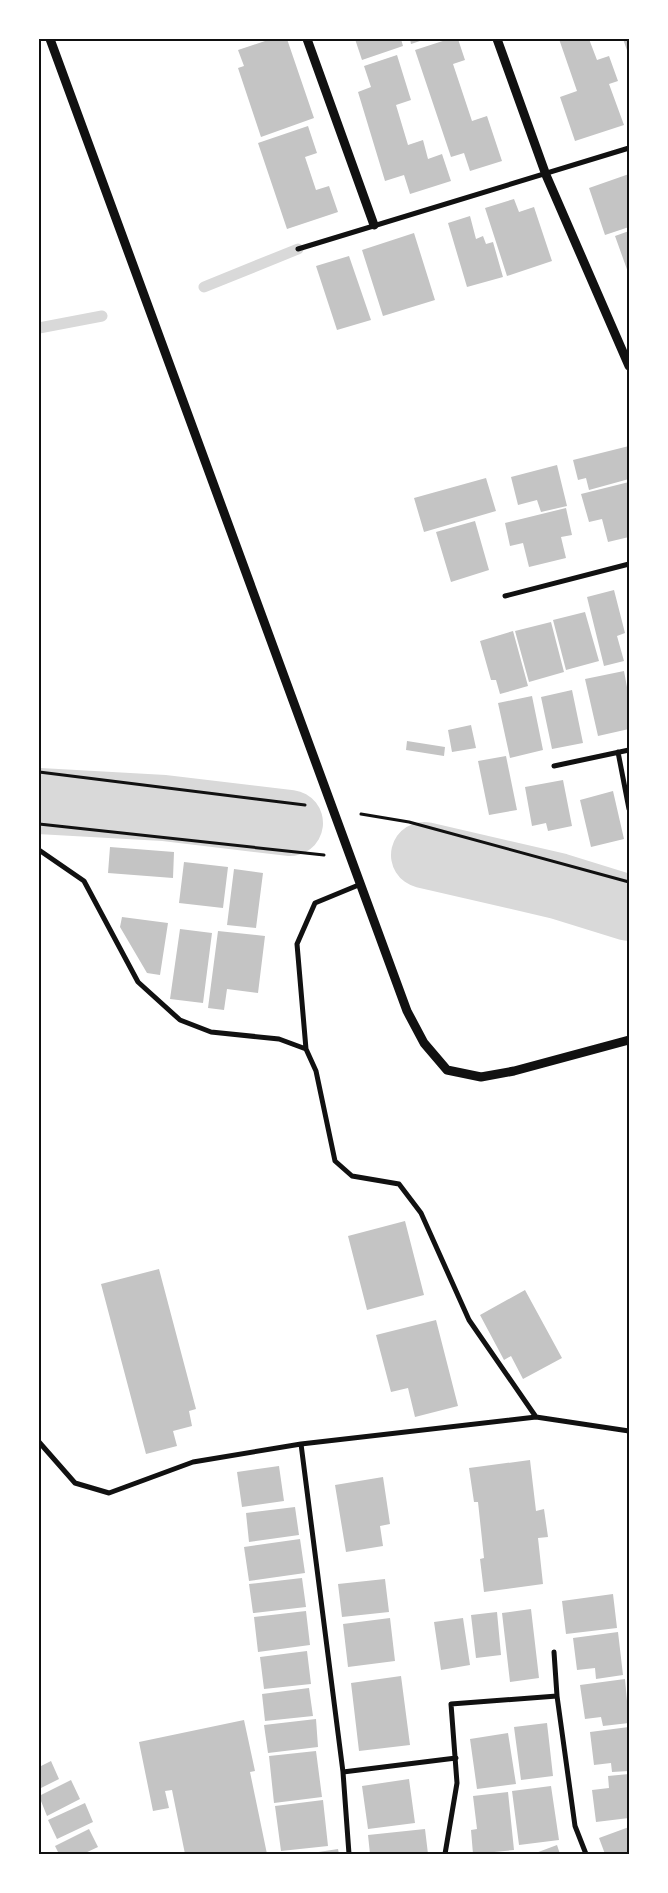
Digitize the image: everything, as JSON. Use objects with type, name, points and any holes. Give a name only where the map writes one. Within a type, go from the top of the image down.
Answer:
[{"type":"street","points":[[50,39],[407,1011],[424,1043],[448,1070],[480,1077],[514,1071],[629,1040]]},
{"type":"street","points":[[307,39],[374,225]]},
{"type":"street","points":[[497,39],[546,175],[629,366]]},
{"type":"street","points":[[298,249],[546,175],[629,148]]},
{"type":"street","points":[[505,596],[629,564]]},
{"type":"street","points":[[554,766],[629,750]]},
{"type":"street","points":[[618,752],[629,808]]},
{"type":"street","points":[[39,850],[84,881],[138,982],[180,1020],[211,1032],[279,1039],[306,1049]]},
{"type":"street","points":[[361,884],[315,903],[297,944],[306,1049],[316,1071],[334,1161],[352,1176],[399,1184],[421,1213],[469,1320],[536,1417]]},
{"type":"street","points":[[39,1442],[74,1483],[109,1492],[193,1462],[301,1444],[536,1417],[629,1431]]},
{"type":"street","points":[[301,1444],[343,1772],[349,1854]]},
{"type":"street","points":[[554,1652],[557,1696],[575,1826],[586,1854]]},
{"type":"street","points":[[444,1854],[458,1783],[452,1704],[557,1696]]},
{"type":"street","points":[[343,1772],[456,1758]]},
{"type":"path","points":[[39,772],[333,808],[409,822],[629,882]]},
{"type":"path","points":[[39,824],[280,849],[351,859]]},
{"type":"building","points":[[271,39],[287,39],[314,118],[261,137],[238,68],[244,66],[238,50]]},
{"type":"building","points":[[355,39],[401,39],[403,46],[362,60]]},
{"type":"building","points":[[410,39],[426,39],[411,44]]},
{"type":"building","points":[[449,39],[458,39],[465,60],[453,64],[472,121],[487,116],[502,161],[470,171],[464,153],[451,157],[415,50]]},
{"type":"building","points":[[559,39],[589,39],[597,60],[609,56],[618,81],[609,84],[624,125],[575,141],[560,97],[577,91]]},
{"type":"building","points":[[623,39],[629,39],[629,56]]},
{"type":"building","points":[[397,55],[411,100],[396,105],[408,145],[423,140],[428,159],[442,154],[451,181],[410,194],[404,175],[385,181],[358,92],[371,87],[364,66]]},
{"type":"building","points":[[308,126],[317,153],[305,157],[316,190],[329,186],[338,212],[287,229],[258,143]]},
{"type":"building","points":[[629,174],[629,227],[605,235],[589,188]]},
{"type":"building","points":[[514,199],[519,212],[534,207],[552,261],[507,276],[485,208]]},
{"type":"building","points":[[470,216],[476,239],[483,236],[486,244],[493,242],[503,277],[467,287],[448,223]]},
{"type":"building","points":[[629,231],[629,275],[615,236]]},
{"type":"building","points":[[414,233],[435,300],[383,316],[362,250]]},
{"type":"building","points":[[349,256],[371,320],[337,330],[316,266]]},
{"type":"building","points":[[629,446],[629,479],[589,490],[586,478],[578,480],[573,460]]},
{"type":"building","points":[[557,465],[567,506],[541,512],[537,500],[518,505],[511,477]]},
{"type":"building","points":[[486,478],[496,511],[424,532],[414,498]]},
{"type":"building","points":[[629,482],[629,537],[608,542],[602,519],[589,522],[581,494]]},
{"type":"building","points":[[566,508],[572,535],[561,537],[566,558],[529,567],[523,543],[510,546],[505,523]]},
{"type":"building","points":[[475,521],[489,570],[451,582],[436,532]]},
{"type":"building","points":[[614,590],[625,633],[617,636],[624,661],[604,666],[587,597]]},
{"type":"building","points":[[585,612],[599,661],[566,670],[553,620]]},
{"type":"building","points":[[551,622],[564,672],[529,682],[515,631]]},
{"type":"building","points":[[513,631],[528,686],[500,694],[496,680],[491,680],[480,641]]},
{"type":"building","points":[[624,671],[629,698],[629,729],[598,736],[585,679]]},
{"type":"building","points":[[572,690],[583,743],[552,749],[541,697]]},
{"type":"building","points":[[532,696],[543,750],[510,758],[498,703]]},
{"type":"building","points":[[471,725],[476,748],[452,752],[448,730]]},
{"type":"building","points":[[407,741],[445,747],[444,756],[406,750]]},
{"type":"building","points":[[506,756],[517,810],[489,815],[478,761]]},
{"type":"building","points":[[563,780],[572,826],[548,831],[546,823],[532,826],[525,787]]},
{"type":"building","points":[[613,791],[624,839],[591,847],[580,800]]},
{"type":"building","points":[[110,847],[174,852],[173,878],[108,873]]},
{"type":"building","points":[[184,862],[228,867],[223,908],[179,903]]},
{"type":"building","points":[[234,869],[263,873],[256,928],[227,925]]},
{"type":"building","points":[[122,917],[168,923],[160,975],[147,973],[120,927]]},
{"type":"building","points":[[180,929],[212,933],[203,1003],[170,999]]},
{"type":"building","points":[[218,931],[265,936],[258,993],[227,989],[224,1010],[208,1008]]},
{"type":"building","points":[[405,1221],[424,1295],[367,1310],[348,1236]]},
{"type":"building","points":[[159,1269],[196,1409],[189,1411],[192,1426],[173,1431],[177,1446],[146,1454],[101,1284]]},
{"type":"building","points":[[525,1290],[562,1358],[523,1379],[511,1356],[504,1360],[480,1315]]},
{"type":"building","points":[[436,1320],[458,1406],[415,1417],[408,1388],[391,1392],[376,1335]]},
{"type":"building","points":[[530,1460],[536,1511],[544,1509],[548,1537],[538,1538],[543,1584],[484,1592],[480,1559],[484,1558],[478,1502],[474,1502],[469,1468]]},
{"type":"building","points":[[279,1466],[284,1501],[242,1507],[237,1472]]},
{"type":"building","points":[[383,1477],[390,1524],[380,1526],[383,1546],[346,1552],[335,1485]]},
{"type":"building","points":[[295,1507],[299,1535],[249,1542],[246,1513]]},
{"type":"building","points":[[300,1539],[305,1573],[249,1581],[244,1547]]},
{"type":"building","points":[[302,1578],[306,1607],[253,1613],[249,1584]]},
{"type":"building","points":[[385,1579],[389,1612],[342,1617],[338,1584]]},
{"type":"building","points":[[613,1594],[617,1628],[566,1634],[562,1601]]},
{"type":"building","points":[[531,1609],[539,1678],[510,1682],[502,1613]]},
{"type":"building","points":[[306,1611],[310,1645],[258,1652],[254,1617]]},
{"type":"building","points":[[497,1612],[501,1655],[476,1658],[471,1615]]},
{"type":"building","points":[[390,1618],[395,1661],[348,1667],[343,1624]]},
{"type":"building","points":[[463,1618],[470,1665],[441,1670],[434,1622]]},
{"type":"building","points":[[618,1632],[623,1675],[596,1679],[595,1668],[577,1670],[573,1638]]},
{"type":"building","points":[[307,1651],[311,1684],[264,1689],[260,1657]]},
{"type":"building","points":[[401,1676],[410,1745],[359,1751],[351,1683]]},
{"type":"building","points":[[625,1679],[629,1723],[603,1726],[601,1717],[585,1719],[580,1685]]},
{"type":"building","points":[[309,1688],[313,1716],[265,1721],[262,1694]]},
{"type":"building","points":[[316,1719],[318,1747],[268,1753],[264,1725]]},
{"type":"building","points":[[244,1720],[255,1771],[250,1772],[267,1854],[185,1854],[172,1790],[165,1791],[169,1808],[153,1811],[139,1742]]},
{"type":"building","points":[[547,1723],[553,1776],[521,1780],[514,1727]]},
{"type":"building","points":[[629,1727],[629,1771],[612,1772],[611,1763],[594,1765],[590,1732]]},
{"type":"building","points":[[508,1733],[516,1784],[477,1789],[470,1739]]},
{"type":"building","points":[[316,1751],[322,1797],[274,1803],[269,1756]]},
{"type":"building","points":[[51,1761],[59,1779],[39,1789],[39,1767]]},
{"type":"building","points":[[629,1774],[629,1818],[596,1822],[592,1790],[609,1788],[608,1776]]},
{"type":"building","points":[[409,1779],[415,1823],[368,1829],[362,1786]]},
{"type":"building","points":[[71,1780],[80,1799],[47,1816],[39,1796]]},
{"type":"building","points":[[551,1786],[559,1840],[519,1845],[512,1791]]},
{"type":"building","points":[[508,1792],[514,1850],[473,1854],[471,1830],[477,1829],[473,1796]]},
{"type":"building","points":[[323,1800],[328,1846],[281,1851],[275,1806]]},
{"type":"building","points":[[85,1803],[93,1822],[57,1839],[48,1820]]},
{"type":"building","points":[[629,1827],[629,1854],[605,1854],[599,1838]]},
{"type":"building","points":[[89,1829],[98,1847],[83,1854],[59,1854],[55,1846]]},
{"type":"building","points":[[425,1829],[428,1854],[370,1854],[368,1835]]},
{"type":"building","points":[[557,1845],[560,1854],[533,1854]]},
{"type":"building","points":[[338,1849],[339,1854],[312,1854],[312,1853]]},
{"type":"waterway","points":[[204,287],[298,249]]},
{"type":"waterway","points":[[39,328],[102,316]]},
{"type":"waterway","points":[[39,801],[164,808],[290,823]]},
{"type":"waterway","points":[[424,855],[558,886],[629,908]]}]
